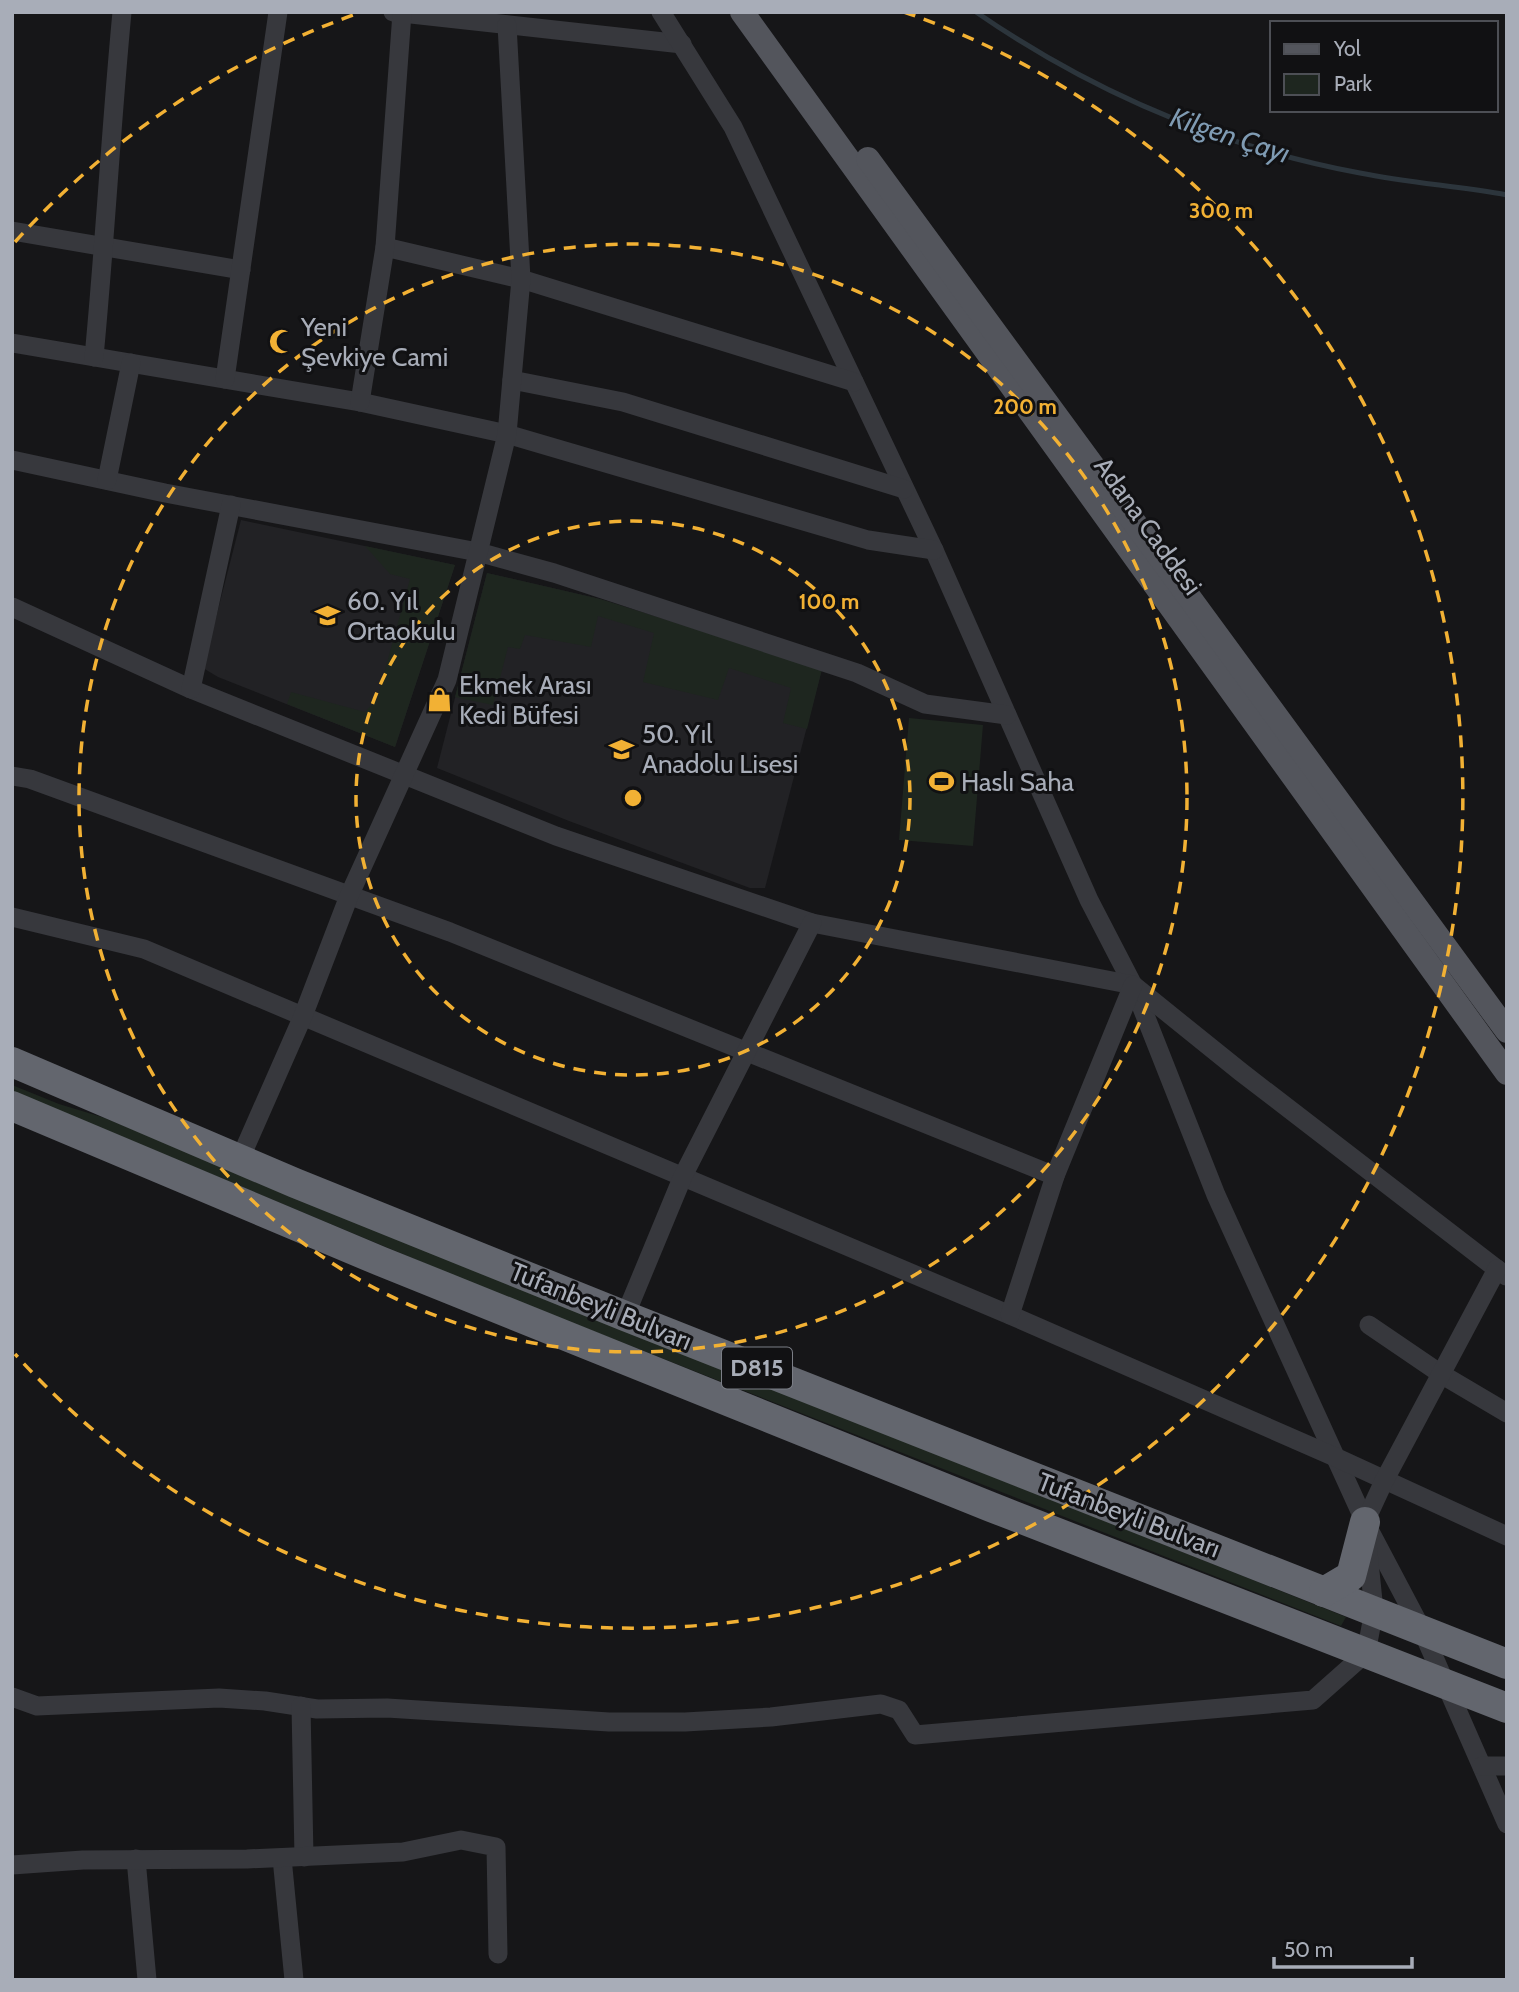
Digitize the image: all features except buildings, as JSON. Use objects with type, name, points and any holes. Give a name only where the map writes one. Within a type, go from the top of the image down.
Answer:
[{"type":"highway","name":"Tufanbeyli Bulvarı","points":[[12,1062],[240,1159],[625,1316],[1507,1664]]},
{"type":"highway","name":"Tufanbeyli Bulvarı","points":[[12,1106],[393,1266],[965,1497],[1507,1708]]},
{"type":"highway","points":[[1324,1592],[1351,1576],[1365,1522]]},
{"type":"main road","name":"Adana Caddesi","points":[[742,12],[1507,1073]]},
{"type":"main road","points":[[762,12],[1507,1031]]},
{"type":"street","points":[[94,357],[122,12]]},
{"type":"street","points":[[225,379],[278,12]]},
{"type":"street","points":[[661,12],[733,127],[933,550],[1090,900],[1133,985],[1216,1195],[1365,1522],[1422,1630],[1507,1824]]},
{"type":"street","points":[[360,402],[385,247],[398,13],[682,44]]},
{"type":"street","points":[[240,1159],[303,1016],[349,896],[447,680],[508,434],[521,279],[507,25]]},
{"type":"street","points":[[12,230],[241,270]]},
{"type":"street","points":[[385,247],[521,279],[854,382]]},
{"type":"street","points":[[12,343],[360,402],[508,434],[868,540],[933,550]]},
{"type":"street","points":[[107,480],[131,363]]},
{"type":"street","points":[[512,380],[623,402],[904,489]]},
{"type":"street","points":[[12,460],[478,552],[554,573],[857,673],[925,704],[1007,715]]},
{"type":"street","points":[[191,689],[230,505]]},
{"type":"street","points":[[12,607],[191,689],[556,836],[812,923],[1133,985],[1241,1072],[1502,1273],[1441,1374],[1365,1522],[1374,1611],[1366,1653],[1313,1700],[915,1735],[899,1710],[881,1704],[771,1717],[685,1722],[621,1722],[387,1708],[317,1709],[265,1701],[219,1698],[37,1706],[12,1697]]},
{"type":"street","points":[[12,776],[30,779],[450,932],[1055,1176]]},
{"type":"street","points":[[12,917],[144,949],[1010,1315],[1335,1457],[1507,1536]]},
{"type":"street","points":[[625,1316],[683,1176],[812,923]]},
{"type":"street","points":[[1010,1315],[1055,1176],[1133,985]]},
{"type":"street","points":[[1369,1325],[1441,1374],[1507,1413]]},
{"type":"street","points":[[301,1706],[304,1857]]},
{"type":"street","points":[[1482,1766],[1507,1766]]},
{"type":"street","points":[[12,1865],[83,1860],[282,1858],[403,1852],[461,1840],[496,1847],[498,1954]]},
{"type":"street","points":[[282,1858],[294,1980]]},
{"type":"street","points":[[136,1860],[147,1980]]},
{"type":"shaded area","name":"60. Yıl Ortaokulu","points":[[241,520],[455,565],[395,747],[218,677],[203,668]]},
{"type":"shaded area","name":"50. Yıl Anadolu Lisesi","points":[[487,573],[600,599],[822,669],[765,888],[750,888],[569,821],[437,768]]},
{"type":"green space","points":[[365,546],[455,565],[395,747],[287,704],[291,692],[365,712],[377,699],[410,579],[390,574]]},
{"type":"green space","points":[[487,573],[600,599],[822,669],[807,729],[783,723],[791,688],[729,668],[718,700],[643,682],[654,633],[598,616],[591,647],[525,635],[520,649],[508,647],[493,705],[455,697]]},
{"type":"green space","name":"Haslı Saha","points":[[909,718],[983,725],[973,846],[899,840]]},
{"type":"green space","points":[[12,1085],[59,1104],[105,1118],[485,1275],[1346,1617],[1341,1626],[484,1288],[12,1091]]},
{"type":"waterway","name":"Kilgen Çayı","points":[[976,12],[1065,67],[1159,113],[1208,132],[1308,162],[1360,173],[1507,195]]},
{"type":"place","name":"Yeni Şevkiye Cami","points":[[281,342]]},
{"type":"place","name":"60. Yıl Ortaokulu","points":[[327,616]]},
{"type":"place","name":"Ekmek Arası Kedi Büfesi","points":[[439,700]]},
{"type":"place","name":"50. Yıl Anadolu Lisesi","points":[[622,749]]},
{"type":"place","name":"Haslı Saha","points":[[941,782]]}]
